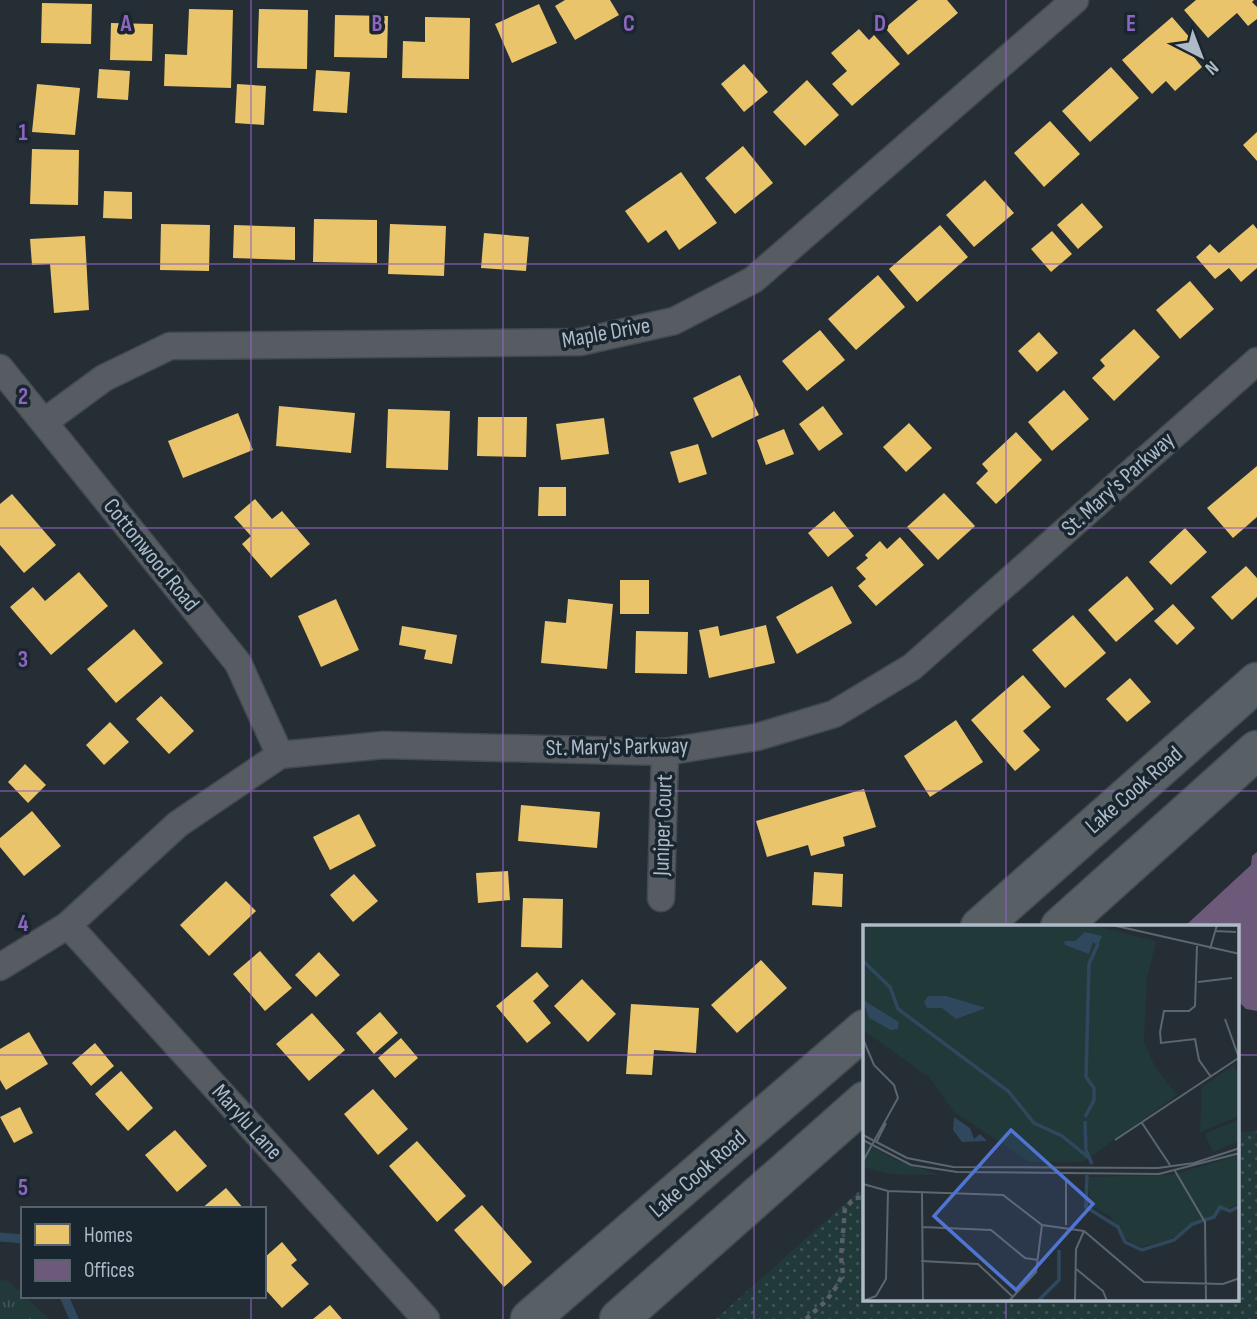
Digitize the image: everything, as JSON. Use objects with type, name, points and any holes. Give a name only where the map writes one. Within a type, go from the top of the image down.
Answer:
[{"type":"main road","name":"Lake Cook Road","points":[[982,925],[1257,682]]},
{"type":"main road","points":[[1062,925],[1257,750]]},
{"type":"main road","name":"Lake Cook Road","points":[[530,1319],[863,1031]]},
{"type":"main road","points":[[619,1319],[863,1103]]},
{"type":"street","name":"Maple Drive","points":[[44,422],[104,378],[170,346],[580,342],[674,321],[753,280],[1075,0]]},
{"type":"street","name":"St. Mary's Parkway","points":[[0,967],[68,925],[178,824],[280,755],[383,745],[666,752],[757,737],[834,714],[912,667],[1257,361]]},
{"type":"street","name":"Cottonwood Road","points":[[0,368],[238,663],[280,755]]},
{"type":"street","name":"Juniper Court","points":[[661,898],[666,752]]},
{"type":"street","name":"Marylu Lane","points":[[68,925],[426,1319]]},
{"type":"path","points":[[806,1319],[826,1301],[843,1274],[841,1257],[845,1208],[855,1198],[863,1197]]},
{"type":"green space","points":[[1257,1131],[1257,1319],[716,1319],[858,1192],[863,1191],[863,1302],[1240,1302],[1240,1133]]},
{"type":"green space","points":[[7,1280],[21,1293],[21,1298],[26,1298],[49,1319],[0,1319],[0,1281]]},
{"type":"building: Homes","points":[[565,0],[610,0],[619,15],[575,40],[555,6]]},
{"type":"building: Homes","points":[[918,0],[947,0],[958,13],[908,55],[885,28]]},
{"type":"building: Homes","points":[[1196,0],[1254,0],[1252,2],[1257,7],[1257,19],[1248,26],[1237,13],[1208,38],[1184,10]]},
{"type":"building: Homes","points":[[42,3],[92,4],[91,44],[41,43]]},
{"type":"building: Homes","points":[[539,4],[557,43],[512,63],[495,24]]},
{"type":"building: Homes","points":[[189,9],[233,10],[231,88],[164,86],[165,54],[187,55]]},
{"type":"building: Homes","points":[[259,9],[308,10],[307,69],[257,68]]},
{"type":"building: Homes","points":[[335,15],[388,16],[387,58],[334,57]]},
{"type":"building: Homes","points":[[425,17],[470,18],[469,79],[402,78],[403,41],[425,42]]},
{"type":"building: Homes","points":[[1172,17],[1197,46],[1190,52],[1202,67],[1175,91],[1166,81],[1152,94],[1122,60]]},
{"type":"building: Homes","points":[[111,23],[153,24],[152,61],[110,60]]},
{"type":"building: Homes","points":[[859,29],[869,40],[874,35],[900,64],[852,106],[832,84],[847,71],[831,53]]},
{"type":"building: Homes","points":[[744,64],[768,92],[744,112],[721,84]]},
{"type":"building: Homes","points":[[1111,67],[1139,98],[1090,142],[1062,111]]},
{"type":"building: Homes","points":[[99,69],[130,71],[128,100],[97,98]]},
{"type":"building: Homes","points":[[316,70],[350,72],[347,113],[313,111]]},
{"type":"building: Homes","points":[[807,80],[839,115],[805,146],[773,112]]},
{"type":"building: Homes","points":[[37,84],[80,88],[75,135],[32,132]]},
{"type":"building: Homes","points":[[237,84],[266,86],[264,125],[235,123]]},
{"type":"building: Homes","points":[[1050,121],[1080,154],[1044,187],[1014,153]]},
{"type":"building: Homes","points":[[1257,132],[1257,161],[1243,145]]},
{"type":"building: Homes","points":[[743,146],[773,183],[735,214],[705,178]]},
{"type":"building: Homes","points":[[32,149],[79,150],[78,205],[30,204]]},
{"type":"building: Homes","points":[[681,172],[717,223],[679,250],[666,230],[648,243],[625,211]]},
{"type":"building: Homes","points":[[985,180],[1014,213],[974,247],[946,215]]},
{"type":"building: Homes","points":[[104,191],[132,192],[132,219],[103,218]]},
{"type":"building: Homes","points":[[1082,203],[1103,227],[1078,249],[1057,225]]},
{"type":"building: Homes","points":[[314,219],[377,220],[377,263],[313,262]]},
{"type":"building: Homes","points":[[161,224],[210,225],[209,271],[160,270]]},
{"type":"building: Homes","points":[[390,224],[446,226],[444,276],[388,274]]},
{"type":"building: Homes","points":[[1253,224],[1257,229],[1257,268],[1241,282],[1229,268],[1215,279],[1196,257],[1210,244],[1219,253]]},
{"type":"building: Homes","points":[[234,225],[295,227],[295,260],[233,258]]},
{"type":"building: Homes","points":[[940,225],[968,257],[917,302],[889,269]]},
{"type":"building: Homes","points":[[1052,231],[1072,254],[1051,272],[1031,249]]},
{"type":"building: Homes","points":[[484,233],[529,237],[526,271],[481,268]]},
{"type":"building: Homes","points":[[85,236],[89,310],[54,313],[50,264],[32,265],[30,239]]},
{"type":"building: Homes","points":[[878,275],[905,307],[856,350],[828,319]]},
{"type":"building: Homes","points":[[1190,281],[1214,309],[1180,339],[1156,310]]},
{"type":"building: Homes","points":[[1134,329],[1160,357],[1114,401],[1092,378],[1105,366],[1100,360]]},
{"type":"building: Homes","points":[[820,330],[845,360],[807,391],[782,361]]},
{"type":"building: Homes","points":[[1039,332],[1058,353],[1037,372],[1018,351]]},
{"type":"building: Homes","points":[[740,375],[759,415],[712,438],[693,398]]},
{"type":"building: Homes","points":[[1064,390],[1089,419],[1052,451],[1028,422]]},
{"type":"building: Homes","points":[[279,406],[355,413],[351,453],[276,446]]},
{"type":"building: Homes","points":[[823,406],[843,434],[819,451],[799,424]]},
{"type":"building: Homes","points":[[388,409],[450,411],[448,470],[386,468]]},
{"type":"building: Homes","points":[[238,413],[253,450],[183,478],[168,441]]},
{"type":"building: Homes","points":[[478,417],[527,417],[526,457],[477,456]]},
{"type":"building: Homes","points":[[604,418],[609,454],[561,460],[556,424]]},
{"type":"building: Homes","points":[[909,423],[932,448],[906,472],[883,447]]},
{"type":"building: Homes","points":[[784,429],[794,454],[766,465],[757,440]]},
{"type":"building: Homes","points":[[1016,432],[1042,460],[996,504],[976,483],[988,471],[982,464]]},
{"type":"building: Homes","points":[[698,444],[707,474],[679,483],[670,452]]},
{"type":"building: Homes","points":[[1257,466],[1257,517],[1233,538],[1207,508]]},
{"type":"building: Homes","points":[[539,487],[566,487],[566,516],[538,516]]},
{"type":"building: Homes","points":[[944,493],[975,526],[938,560],[907,527]]},
{"type":"building: Homes","points":[[12,494],[56,545],[24,573],[0,545],[0,504]]},
{"type":"building: Homes","points":[[255,499],[272,519],[282,511],[310,544],[271,578],[242,544],[251,536],[234,517]]},
{"type":"building: Homes","points":[[834,511],[854,536],[828,557],[808,533]]},
{"type":"building: Homes","points":[[1185,528],[1207,552],[1171,585],[1149,562]]},
{"type":"building: Homes","points":[[900,537],[924,565],[876,606],[858,586],[866,579],[856,568],[868,558],[865,555],[880,541],[887,549]]},
{"type":"building: Homes","points":[[1246,566],[1257,578],[1257,597],[1232,620],[1211,597]]},
{"type":"building: Homes","points":[[79,572],[108,606],[51,655],[10,607],[33,587],[45,601]]},
{"type":"building: Homes","points":[[1127,576],[1154,609],[1116,642],[1088,610]]},
{"type":"building: Homes","points":[[620,580],[649,580],[649,614],[620,614]]},
{"type":"building: Homes","points":[[832,586],[852,623],[797,654],[776,617]]},
{"type":"building: Homes","points":[[336,599],[359,650],[321,667],[298,616]]},
{"type":"building: Homes","points":[[568,599],[613,604],[607,669],[541,663],[545,621],[566,623]]},
{"type":"building: Homes","points":[[1173,604],[1195,628],[1177,645],[1154,621]]},
{"type":"building: Homes","points":[[1073,615],[1106,653],[1065,688],[1032,650]]},
{"type":"building: Homes","points":[[766,625],[775,663],[709,678],[699,630],[718,626],[720,636]]},
{"type":"building: Homes","points":[[402,626],[457,635],[452,664],[424,659],[426,650],[399,645]]},
{"type":"building: Homes","points":[[134,629],[163,663],[116,703],[87,669]]},
{"type":"building: Homes","points":[[636,631],[688,632],[687,674],[635,673]]},
{"type":"building: Homes","points":[[1023,675],[1051,707],[1023,731],[1040,750],[1015,771],[971,720]]},
{"type":"building: Homes","points":[[1130,678],[1151,702],[1127,722],[1106,699]]},
{"type":"building: Homes","points":[[161,696],[194,731],[169,754],[136,719]]},
{"type":"building: Homes","points":[[956,720],[983,762],[930,797],[904,756]]},
{"type":"building: Homes","points":[[110,722],[129,742],[104,765],[86,745]]},
{"type":"building: Homes","points":[[25,764],[46,785],[28,803],[8,782]]},
{"type":"building: Homes","points":[[864,789],[876,827],[843,837],[845,846],[811,856],[808,845],[767,857],[756,821]]},
{"type":"building: Homes","points":[[521,805],[600,812],[597,848],[518,841]]},
{"type":"building: Homes","points":[[32,811],[61,846],[24,876],[0,847],[0,838]]},
{"type":"building: Homes","points":[[359,814],[376,846],[330,870],[313,837]]},
{"type":"building: Homes","points":[[508,871],[510,900],[478,903],[476,873]]},
{"type":"building: Homes","points":[[814,872],[843,874],[842,907],[812,905]]},
{"type":"building: Homes","points":[[354,874],[378,901],[353,922],[330,895]]},
{"type":"building: Homes","points":[[226,881],[256,911],[209,956],[180,925]]},
{"type":"building: Homes","points":[[523,898],[563,899],[562,948],[521,947]]},
{"type":"building: Homes","points":[[260,951],[292,988],[265,1011],[233,974]]},
{"type":"building: Homes","points":[[319,952],[340,975],[316,997],[295,975]]},
{"type":"building: Homes","points":[[761,960],[787,988],[737,1033],[711,1005]]},
{"type":"building: Homes","points":[[537,972],[549,986],[533,1001],[551,1023],[527,1043],[496,1006]]},
{"type":"building: Homes","points":[[582,979],[616,1014],[588,1042],[554,1006]]},
{"type":"building: Homes","points":[[631,1004],[699,1008],[696,1053],[654,1050],[652,1075],[626,1074]]},
{"type":"building: Homes","points":[[380,1012],[398,1033],[374,1054],[356,1033]]},
{"type":"building: Homes","points":[[312,1013],[345,1050],[309,1081],[276,1044]]},
{"type":"building: Homes","points":[[29,1032],[48,1064],[6,1090],[0,1080],[0,1049]]},
{"type":"building: Homes","points":[[401,1038],[418,1058],[395,1078],[378,1058]]},
{"type":"building: Homes","points":[[95,1043],[114,1066],[91,1086],[72,1063]]},
{"type":"building: Homes","points":[[121,1071],[153,1108],[128,1131],[95,1094]]},
{"type":"building: Homes","points":[[373,1089],[408,1129],[378,1155],[344,1114]]},
{"type":"building: Homes","points":[[20,1107],[33,1133],[14,1143],[0,1117]]},
{"type":"building: Homes","points":[[175,1130],[207,1166],[177,1192],[145,1155]]},
{"type":"building: Homes","points":[[417,1141],[466,1196],[437,1222],[389,1166]]},
{"type":"building: Homes","points":[[226,1188],[242,1207],[203,1207]]},
{"type":"building: Homes","points":[[482,1205],[532,1262],[504,1287],[454,1230]]},
{"type":"building: Homes","points":[[282,1242],[297,1260],[291,1265],[309,1284],[282,1308],[266,1290],[266,1256]]},
{"type":"building: Homes","points":[[330,1305],[342,1319],[313,1319]]},
{"type":"building: Offices","points":[[1257,852],[1257,1011],[1246,1009],[1240,1003],[1240,925],[1186,925],[1251,865],[1252,856]]},
{"type":"waterway","points":[[0,1237],[21,1239]]},
{"type":"waterway","points":[[65,1298],[74,1319]]}]
